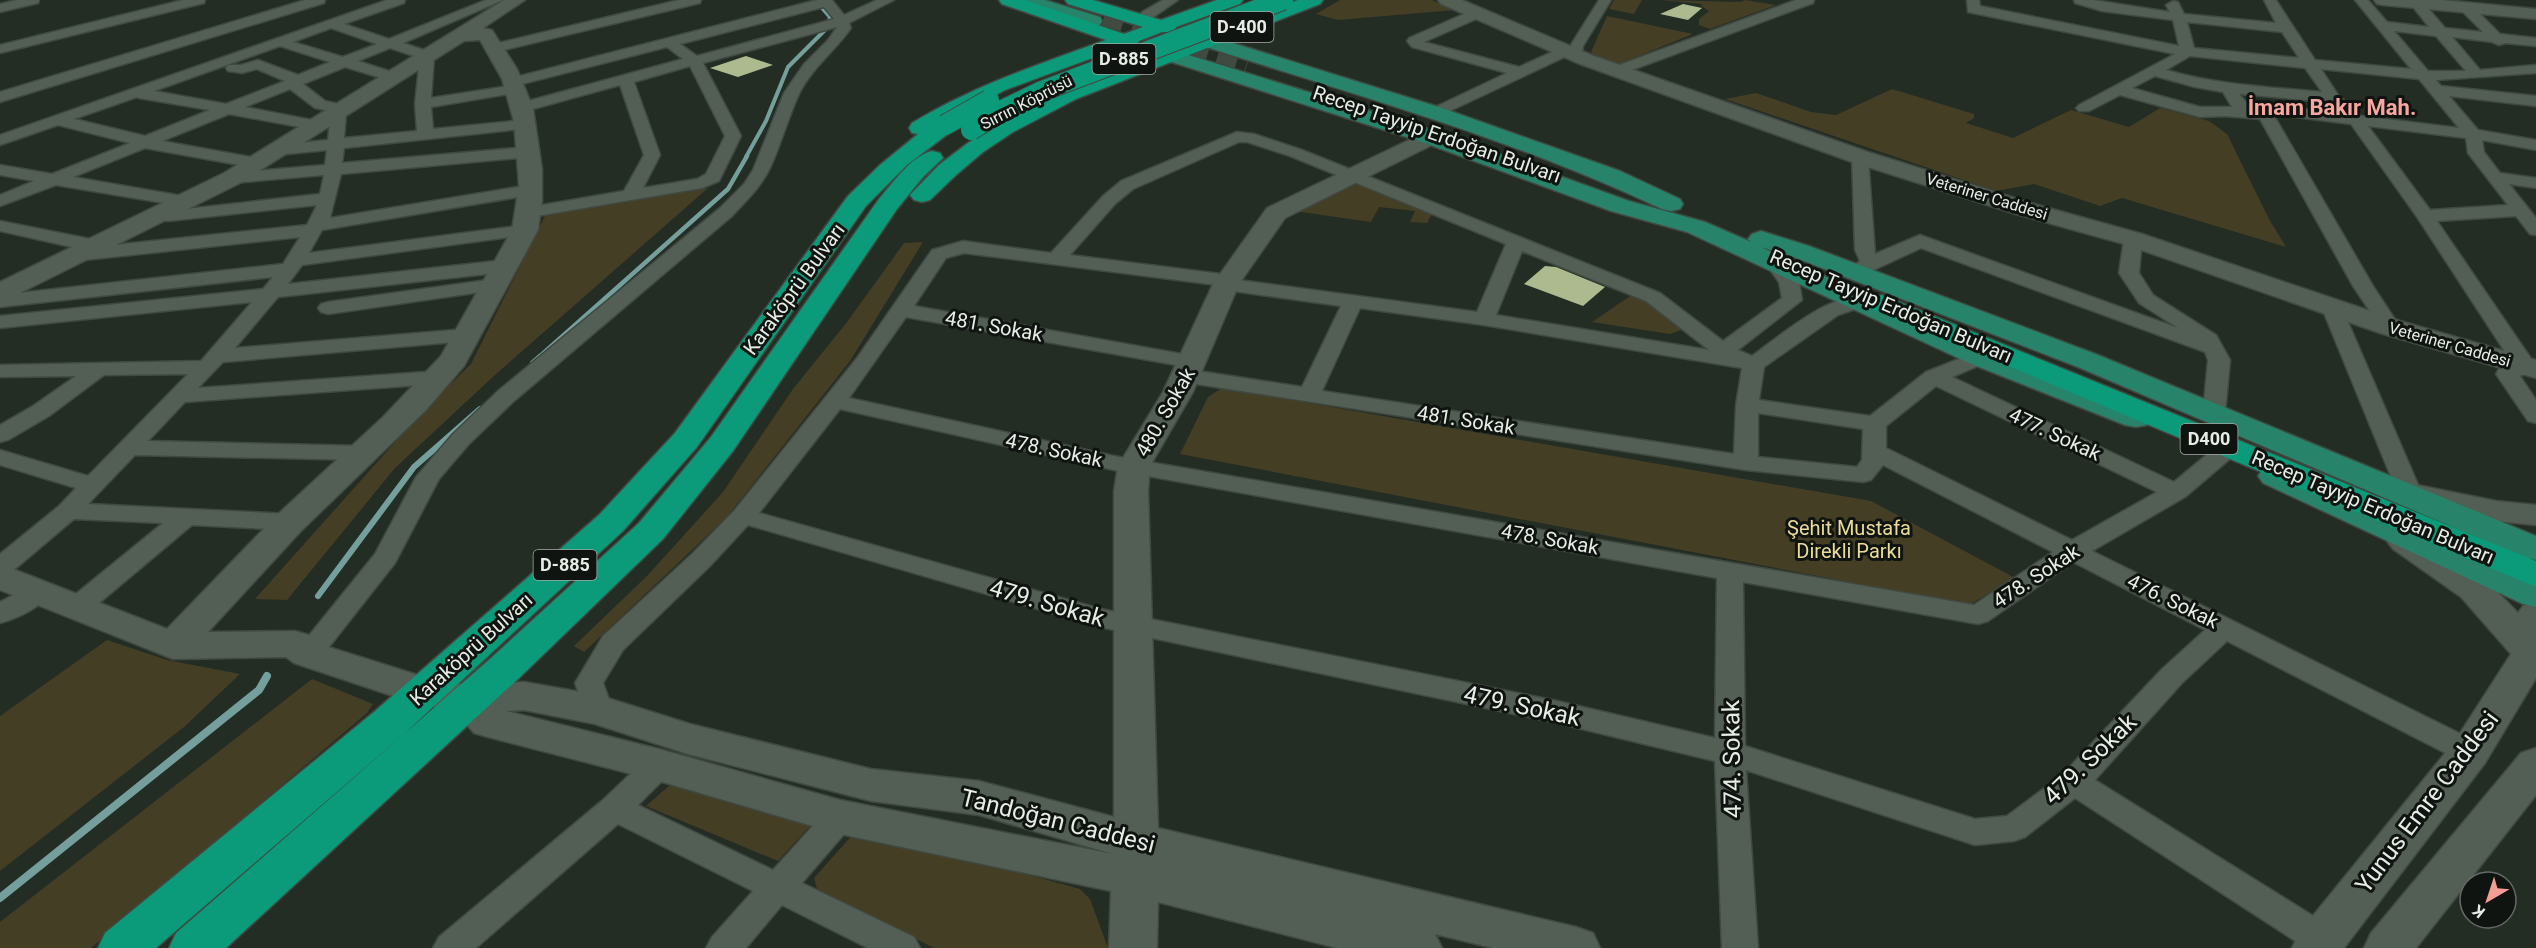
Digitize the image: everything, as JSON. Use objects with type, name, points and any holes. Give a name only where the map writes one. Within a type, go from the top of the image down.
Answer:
[{"type":"highway","points":[[1008,0],[1098,21],[1154,21],[1207,40]]},
{"type":"highway","points":[[1074,0],[1124,40],[1169,55]]},
{"type":"highway","name":"D-400","points":[[1154,21],[1205,10],[1234,0]]},
{"type":"highway","name":"Sırrın Köprüsü","points":[[958,128],[1021,84],[1251,0]]},
{"type":"highway","name":"Sırrın Köprüsü","points":[[958,128],[1053,86],[1284,0]]},
{"type":"highway","name":"D-400","points":[[1169,55],[1314,0]]},
{"type":"highway","points":[[1066,59],[1083,49],[1098,21]]},
{"type":"highway","points":[[686,440],[694,397],[752,310],[869,166],[908,136],[958,105],[998,86],[1066,59],[1124,40],[1154,21]]},
{"type":"highway","points":[[760,390],[813,342],[893,234],[903,216],[938,177],[968,153],[1050,102],[1105,78],[1169,55]]},
{"type":"highway","name":"Karaköprü Bulvarı","points":[[193,948],[651,531],[722,444],[888,204],[915,172],[958,128]]},
{"type":"highway","name":"Karaköprü Bulvarı","points":[[122,948],[388,723],[611,523],[686,440],[857,201],[876,179],[910,150],[958,128]]},
{"type":"highway","name":"Recep Tayyip Erdoğan Bulvarı","points":[[1880,301],[2536,560]]},
{"type":"highway","name":"Recep Tayyip Erdoğan Bulvarı","points":[[1880,301],[2536,575]]},
{"type":"main road","points":[[0,576],[37,593],[173,646],[290,522],[440,378],[454,360],[500,276],[501,91],[516,0]]},
{"type":"main road","points":[[1027,0],[1098,21]]},
{"type":"main road","points":[[1050,0],[1098,21]]},
{"type":"main road","name":"Veteriner Caddesi","points":[[1447,0],[1616,71],[1860,157],[2133,239],[2390,327],[2530,367]]},
{"type":"main road","points":[[2383,0],[2536,14]]},
{"type":"main road","points":[[2435,0],[2536,9]]},
{"type":"main road","points":[[1238,65],[1245,30],[1261,20]]},
{"type":"main road","points":[[1207,40],[1238,65]]},
{"type":"main road","points":[[0,292],[188,202],[232,178],[425,55],[501,91]]},
{"type":"main road","points":[[1169,55],[1238,65],[1432,125],[1620,206],[1701,224],[1862,267],[2536,549]]},
{"type":"main road","points":[[1105,78],[1167,69],[1238,65],[1432,125]]},
{"type":"main road","name":"Recep Tayyip Erdoğan Bulvarı","points":[[1238,65],[1701,224],[1880,301]]},
{"type":"main road","name":"480. Sokak","points":[[1133,948],[1135,626],[1131,491],[1134,466],[1179,393],[1227,283],[1276,213],[1351,175],[1432,125]]},
{"type":"main road","points":[[1701,224],[1778,267],[1880,301],[1979,357],[2224,452],[2536,595]]},
{"type":"main road","points":[[2400,491],[2445,502],[2536,515]]},
{"type":"main road","points":[[2386,528],[2534,634]]},
{"type":"main road","name":"Yunus Emre Caddesi","points":[[2319,944],[2470,752],[2534,634]]},
{"type":"main road","name":"Tandoğan Caddesi","points":[[173,646],[295,644],[308,654],[422,691],[468,699],[524,696],[598,710],[688,739],[871,785],[979,798],[1135,859],[1418,948]]},
{"type":"main road","name":"Tandoğan Caddesi","points":[[468,699],[489,722],[659,765],[840,817],[1135,859],[1575,948]]},
{"type":"main road","points":[[2388,948],[2536,764]]},
{"type":"street","points":[[0,8],[33,0]]},
{"type":"street","points":[[0,49],[199,0]]},
{"type":"street","points":[[0,97],[319,0]]},
{"type":"street","points":[[0,140],[399,0]]},
{"type":"street","points":[[497,0],[501,91]]},
{"type":"street","points":[[423,104],[501,91],[627,81],[828,24],[888,0]]},
{"type":"street","points":[[1154,21],[1172,0]]},
{"type":"street","points":[[1432,125],[1520,72],[1571,53],[1605,0]]},
{"type":"street","points":[[1616,71],[1808,0]]},
{"type":"street","points":[[1973,0],[1973,9],[2188,52],[2446,77],[2533,69]]},
{"type":"street","points":[[2082,0],[2102,7],[2286,28]]},
{"type":"street","points":[[2170,0],[2179,17],[2188,52]]},
{"type":"street","points":[[2270,0],[2333,98],[2355,119],[2530,367],[2507,374],[2536,416]]},
{"type":"street","points":[[2361,0],[2473,134],[2475,153],[2531,222]]},
{"type":"street","points":[[156,217],[330,185],[501,91],[689,1],[707,12]]},
{"type":"street","points":[[459,2],[501,91]]},
{"type":"street","points":[[820,2],[828,24]]},
{"type":"street","points":[[820,2],[828,24]]},
{"type":"street","points":[[277,150],[425,134],[501,91],[664,33],[743,21],[820,2]]},
{"type":"street","points":[[2416,3],[2476,74]]},
{"type":"street","points":[[379,7],[410,35],[501,91]]},
{"type":"street","points":[[2102,7],[2116,38]]},
{"type":"street","points":[[2466,8],[2495,38],[2533,69]]},
{"type":"street","points":[[724,13],[743,21],[773,40]]},
{"type":"street","points":[[1478,13],[1414,40],[1417,44],[1520,72]]},
{"type":"street","points":[[360,14],[396,21],[501,91],[632,195],[702,183],[713,177],[745,172]]},
{"type":"street","points":[[332,24],[425,55],[427,58],[423,104],[425,134]]},
{"type":"street","points":[[308,654],[386,557],[428,477],[461,439],[506,396],[726,212],[750,187],[745,172],[809,67],[833,44],[844,28],[828,24]]},
{"type":"street","points":[[2382,26],[2536,42]]},
{"type":"street","points":[[664,33],[695,61],[733,136],[713,177]]},
{"type":"street","points":[[410,35],[501,91]]},
{"type":"street","points":[[0,201],[410,35]]},
{"type":"street","points":[[280,42],[393,77]]},
{"type":"street","points":[[2084,108],[2188,52]]},
{"type":"street","points":[[0,568],[68,511],[90,485],[131,448],[271,293],[293,265],[315,227],[330,185],[340,110],[320,105],[295,82],[258,63],[242,69],[212,65]]},
{"type":"street","points":[[2151,70],[2195,83],[2333,98]]},
{"type":"street","points":[[2494,72],[2532,88],[2536,92]]},
{"type":"street","points":[[627,81],[652,155],[632,195]]},
{"type":"street","points":[[2228,88],[2240,106],[2266,116],[2363,286],[2390,327]]},
{"type":"street","points":[[2116,90],[2200,112],[2225,111],[2266,116]]},
{"type":"street","points":[[2436,90],[2536,100]]},
{"type":"street","points":[[0,226],[85,251],[315,227],[501,91]]},
{"type":"street","points":[[0,301],[293,265],[501,91]]},
{"type":"street","points":[[136,92],[226,111],[316,125]]},
{"type":"street","points":[[2240,106],[2473,134],[2536,144]]},
{"type":"street","points":[[58,120],[146,142],[256,163]]},
{"type":"street","points":[[1056,259],[1109,200],[1127,185],[1237,137],[1248,137],[1351,175],[1653,297],[1723,351],[1754,364]]},
{"type":"street","points":[[1860,157],[1864,250],[1862,267]]},
{"type":"street","points":[[0,170],[188,202]]},
{"type":"street","points":[[2495,177],[2536,183]]},
{"type":"street","points":[[232,178],[330,185]]},
{"type":"street","points":[[2424,216],[2531,222]]},
{"type":"street","points":[[2133,239],[2129,273],[2146,299],[2210,339],[2219,360],[2214,414]]},
{"type":"street","points":[[1862,267],[1920,241],[2213,348]]},
{"type":"street","points":[[1484,319],[1516,243]]},
{"type":"street","points":[[598,710],[589,683],[613,643],[701,560],[743,516],[865,363],[939,254],[963,247],[1056,259],[1484,319],[1754,364],[1831,311],[1880,301]]},
{"type":"street","points":[[1723,351],[1792,300],[1792,288],[1788,278],[1778,267]]},
{"type":"street","points":[[0,322],[271,293],[500,276]]},
{"type":"street","points":[[328,308],[500,276]]},
{"type":"street","points":[[1309,395],[1353,301]]},
{"type":"street","points":[[2332,308],[2400,491]]},
{"type":"street","name":"481. Sokak","points":[[901,310],[1309,395],[1746,463],[1863,475],[1874,460],[1875,451]]},
{"type":"street","points":[[0,371],[98,370],[466,335]]},
{"type":"street","points":[[1746,405],[1875,424],[1934,377],[1979,357]]},
{"type":"street","points":[[1746,463],[1746,405],[1754,364]]},
{"type":"street","points":[[0,435],[41,411],[98,370]]},
{"type":"street","name":"477. Sokak","points":[[1934,377],[2176,492]]},
{"type":"street","points":[[178,396],[440,378]]},
{"type":"street","name":"478. Sokak","points":[[834,401],[1134,466],[1978,615],[2072,552],[2176,492],[2224,452]]},
{"type":"street","points":[[1875,424],[1875,451]]},
{"type":"street","points":[[131,448],[364,453]]},
{"type":"street","name":"476. Sokak","points":[[1875,451],[2470,752]]},
{"type":"street","points":[[0,457],[90,485]]},
{"type":"street","points":[[68,511],[290,522]]},
{"type":"street","name":"479. Sokak","points":[[743,516],[1100,618],[1557,712],[1730,753],[1975,832],[2014,828],[2073,782],[2172,676],[2226,627]]},
{"type":"street","points":[[76,608],[185,518]]},
{"type":"street","name":"474. Sokak","points":[[1731,570],[1730,753],[1740,948]]},
{"type":"street","points":[[0,614],[37,593]]},
{"type":"street","points":[[451,948],[615,808],[659,765]]},
{"type":"street","points":[[2073,782],[2319,944]]},
{"type":"street","points":[[615,808],[902,948]]},
{"type":"street","points":[[724,948],[840,817]]},
{"type":"green space","points":[[1340,0],[1432,0],[1455,10],[1338,20],[1316,14]]},
{"type":"green space","points":[[1614,0],[1642,0],[1634,14],[1609,9]]},
{"type":"green space","points":[[1659,0],[1741,2],[1745,0],[1776,5],[1710,29],[1699,25],[1699,19],[1709,11],[1701,6],[1702,4]]},
{"type":"green space","points":[[1607,16],[1693,34],[1619,64],[1596,57],[1591,52]]},
{"type":"green space","points":[[1892,89],[1974,114],[1974,118],[1966,123],[2013,138],[2071,110],[2129,127],[2160,108],[2209,121],[2227,134],[2269,219],[2286,247],[2122,198],[2100,206],[2034,184],[1996,191],[1725,99],[1756,93],[1811,112],[1836,115]]},
{"type":"green space","points":[[1351,185],[1358,185],[1433,212],[1427,223],[1410,222],[1415,211],[1379,207],[1371,222],[1294,211]]},
{"type":"green space","points":[[708,188],[495,375],[395,468],[287,600],[255,599],[421,413],[471,364],[546,214]]},
{"type":"green space","points":[[923,242],[850,361],[727,517],[584,652],[574,646],[647,576],[723,492],[793,389],[847,322],[904,243]]},
{"type":"green space","points":[[1633,294],[1691,320],[1687,328],[1670,334],[1592,322]]},
{"type":"green space","name":"Şehit Mustafa Direkli Parkı","points":[[1222,388],[1871,501],[2015,578],[1969,605],[1180,454],[1208,397]]},
{"type":"green space","points":[[107,640],[167,660],[240,674],[184,727],[0,871],[0,716]]},
{"type":"green space","points":[[312,679],[373,704],[367,713],[91,948],[0,948],[0,922]]},
{"type":"green space","points":[[680,776],[821,814],[778,861],[646,806]]},
{"type":"green space","points":[[863,829],[1080,889],[1090,899],[1108,948],[934,948],[817,889],[814,878],[855,832]]},
{"type":"building","points":[[1683,4],[1702,8],[1688,20],[1660,14]]},
{"type":"building","points":[[746,56],[773,65],[738,77],[710,68]]},
{"type":"building","points":[[1545,266],[1556,267],[1605,287],[1583,306],[1524,284]]},
{"type":"waterway","points":[[746,157],[766,121],[788,67],[827,28],[830,17],[823,9]]},
{"type":"waterway","points":[[538,358],[728,189],[747,156]]},
{"type":"waterway","points":[[533,363],[540,357]]},
{"type":"waterway","points":[[318,596],[414,467],[480,409]]},
{"type":"waterway","points":[[0,898],[259,690],[267,676]]},
{"type":"tunnel","points":[[1104,17],[1248,62]]},
{"type":"district","name":"İmam Bakır Mah.","points":[[2332,107]]}]
